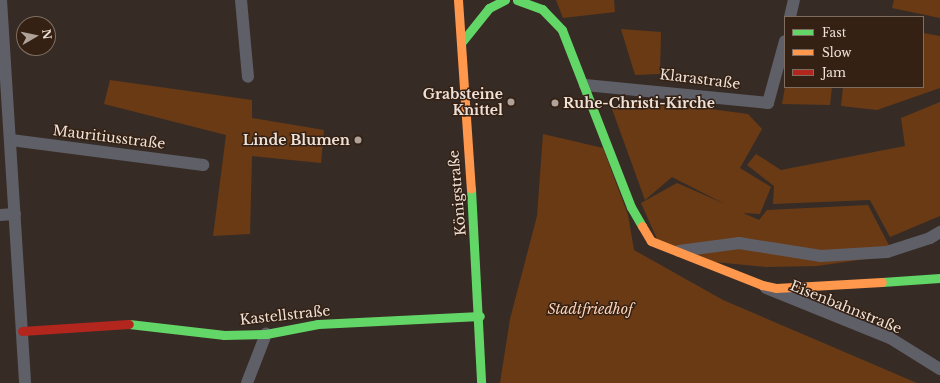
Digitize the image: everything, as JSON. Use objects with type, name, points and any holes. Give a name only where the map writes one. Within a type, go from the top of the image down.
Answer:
[{"type":"street","points":[[0,0],[5,119],[11,140],[25,383]]},
{"type":"street","points":[[242,0],[248,77]]},
{"type":"street","name":"Königstraße","points":[[458,0],[480,316],[481,383]]},
{"type":"street","points":[[462,43],[489,8],[505,0]]},
{"type":"street","name":"Eisenbahnstraße","points":[[517,0],[542,4],[562,30],[585,85],[631,207],[651,241],[674,252],[762,285],[775,295],[890,338],[940,369]]},
{"type":"street","points":[[790,16],[794,0]]},
{"type":"street","name":"Klarastraße","points":[[585,85],[612,85],[768,103],[784,46]]},
{"type":"street","name":"Mauritiusstraße","points":[[11,140],[203,165]]},
{"type":"street","points":[[0,215],[15,214]]},
{"type":"street","points":[[674,252],[739,243],[821,256],[887,252],[930,238],[940,232]]},
{"type":"street","name":"Eisenbahnstraße","points":[[762,285],[940,278]]},
{"type":"street","name":"Kastellstraße","points":[[22,331],[128,324],[224,335],[266,334],[318,324],[480,316]]},
{"type":"street","points":[[247,383],[266,334]]},
{"type":"green space","points":[[556,0],[614,0],[615,12],[563,18]]},
{"type":"green space","points":[[894,0],[940,0],[940,18],[892,8]]},
{"type":"green space","points":[[621,29],[661,32],[660,74],[635,75]]},
{"type":"green space","points":[[924,33],[940,36],[940,88],[877,110],[841,106],[843,88],[924,88]]},
{"type":"green space","points":[[110,80],[252,100],[252,118],[324,130],[321,163],[252,156],[250,234],[213,236],[226,135],[104,104]]},
{"type":"green space","points":[[785,88],[832,88],[830,105],[782,104]]},
{"type":"green space","points":[[635,99],[748,114],[762,129],[740,168],[771,187],[760,214],[743,213],[759,220],[767,210],[868,205],[894,255],[817,266],[766,267],[714,262],[657,239],[641,203],[677,183],[725,204],[672,177],[645,200],[612,109]]},
{"type":"green space","points":[[940,102],[940,216],[890,237],[870,200],[773,204],[774,186],[747,165],[756,154],[781,170],[905,146],[901,118]]},
{"type":"green space","name":"Stadtfriedhof","points":[[543,134],[603,148],[628,215],[634,250],[723,300],[917,383],[500,383],[510,319],[537,216]]},
{"type":"traffic: fast","points":[[461,43],[489,8],[505,0]]},
{"type":"traffic: fast","points":[[517,0],[542,9],[562,30],[631,207],[642,226]]},
{"type":"traffic: fast","points":[[471,189],[481,383]]},
{"type":"traffic: fast","points":[[882,282],[940,278]]},
{"type":"traffic: fast","points":[[129,324],[224,335],[266,334],[318,324],[480,316]]},
{"type":"traffic: slow","points":[[458,0],[471,189]]},
{"type":"traffic: slow","points":[[642,226],[651,241],[762,285],[776,288],[882,282]]},
{"type":"traffic: jam","points":[[22,331],[129,324]]},
{"type":"place","name":"Grabsteine Knittel","points":[[511,102]]},
{"type":"place","name":"Ruhe-Christi-Kirche","points":[[555,103]]},
{"type":"place","name":"Linde Blumen","points":[[358,140]]}]
